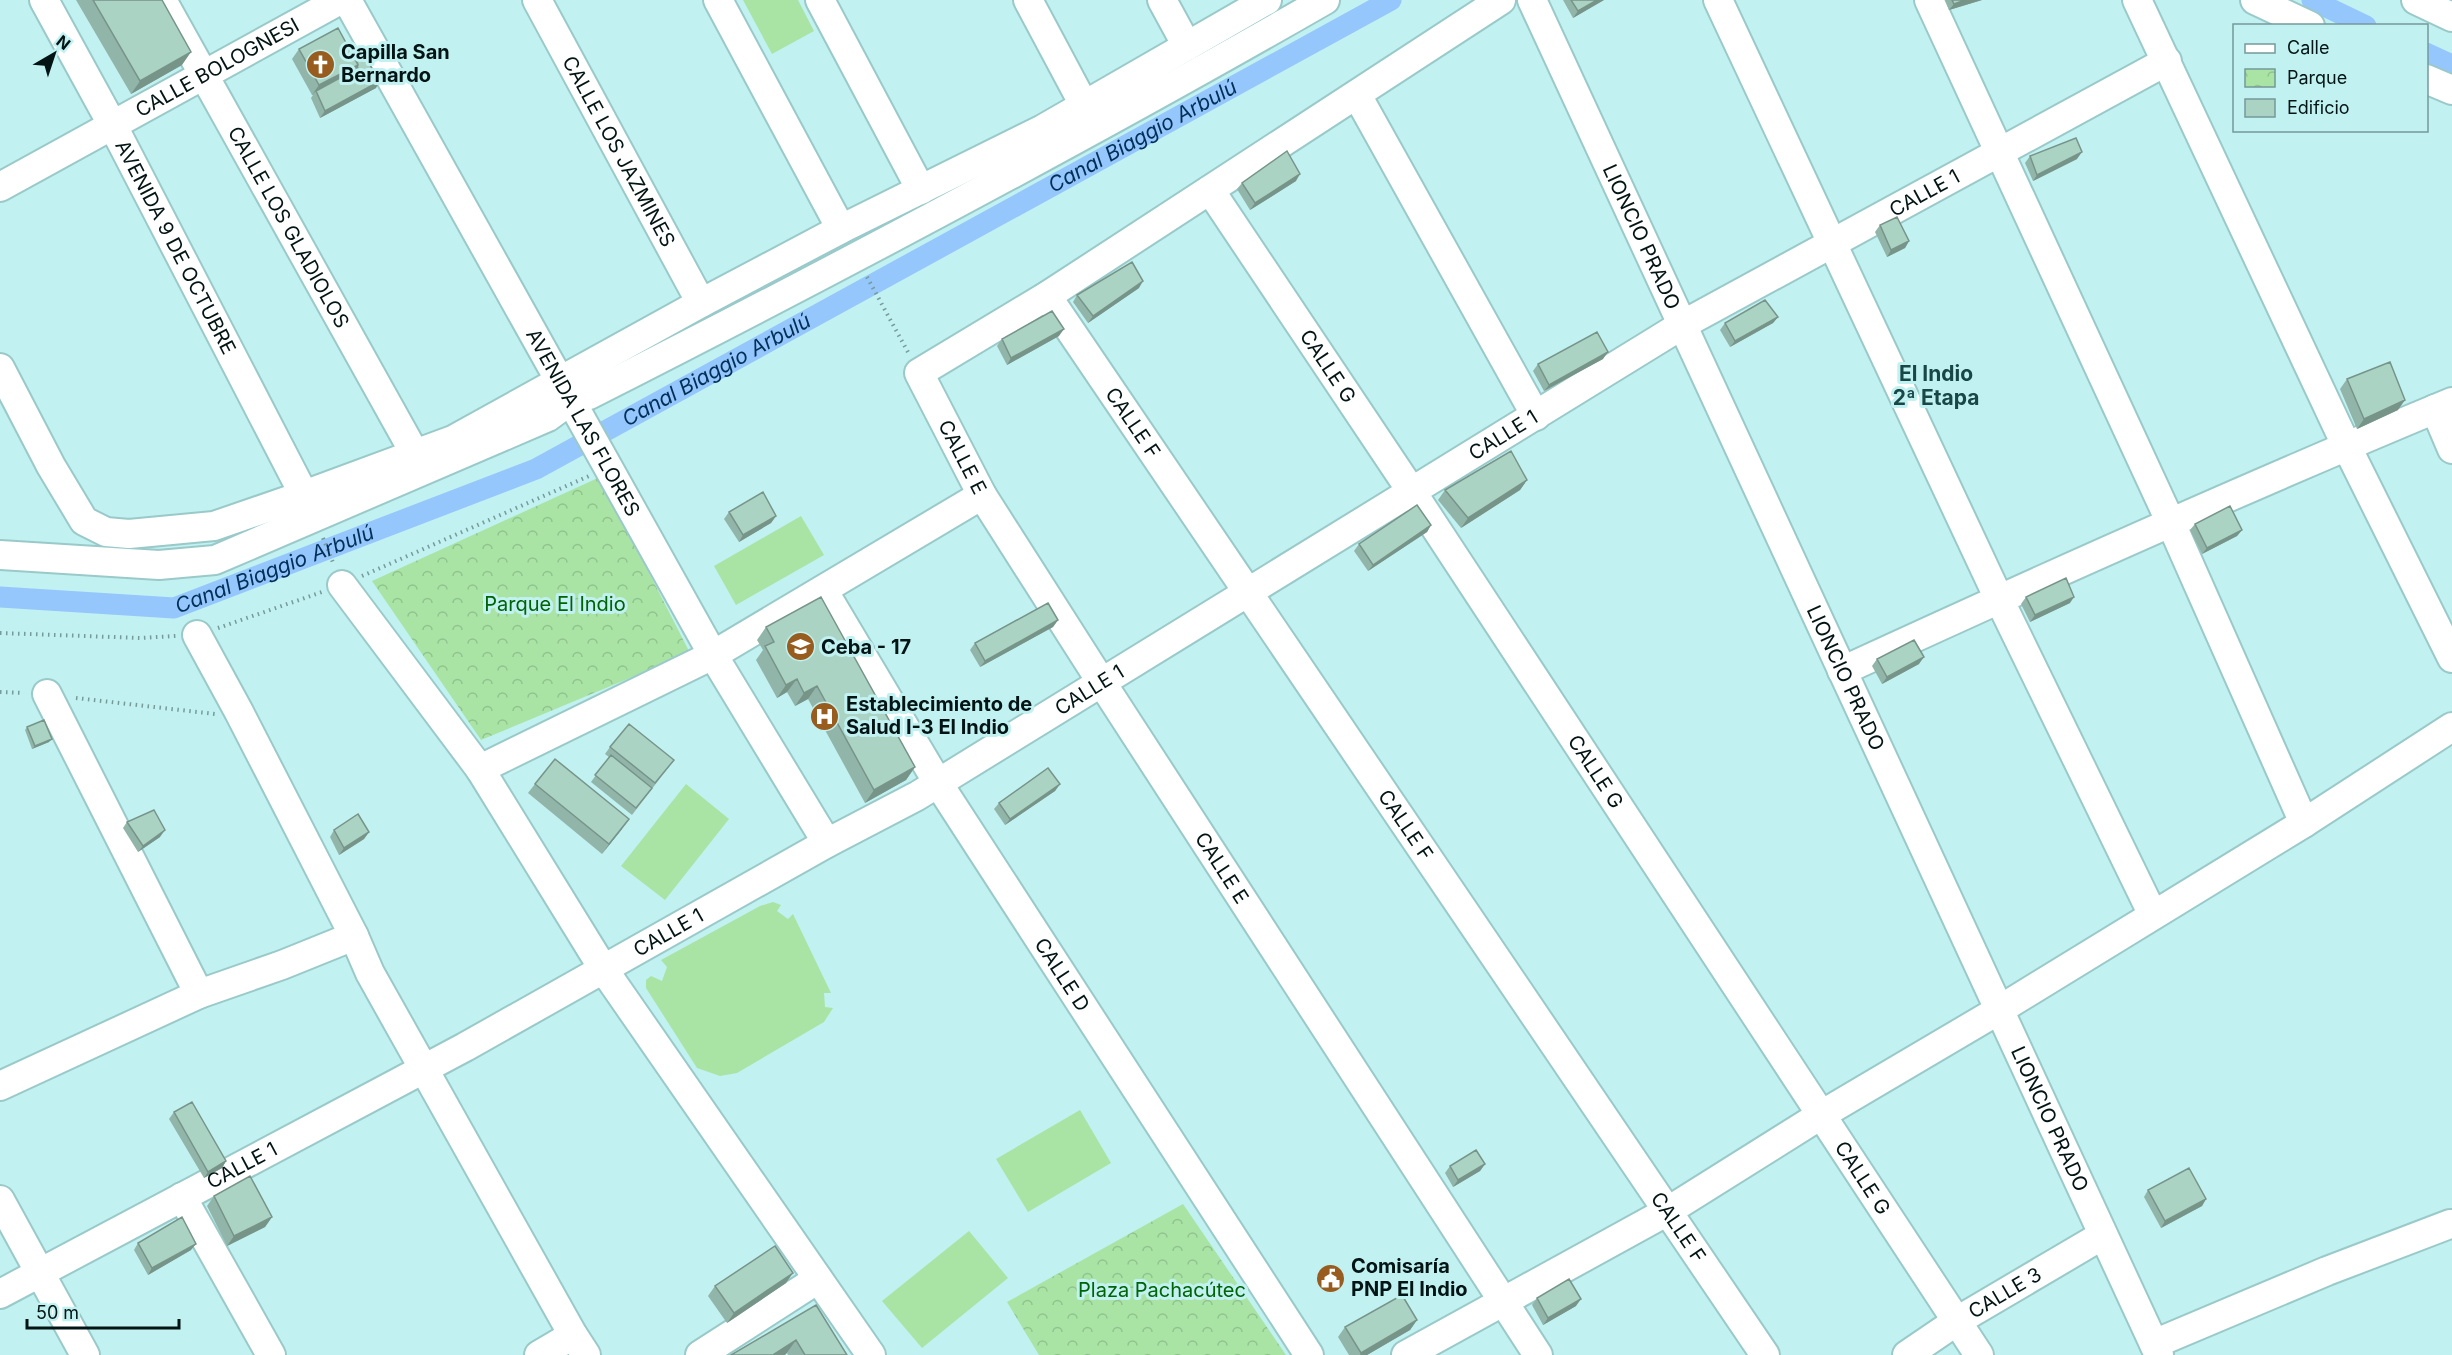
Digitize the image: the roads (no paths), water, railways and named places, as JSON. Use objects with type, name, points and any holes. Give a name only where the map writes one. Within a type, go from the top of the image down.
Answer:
[{"type":"street","name":"AVENIDA 9 DE OCTUBRE","points":[[44,0],[113,126],[304,495]]},
{"type":"street","name":"CALLE LOS GLADIOLOS","points":[[162,0],[415,454]]},
{"type":"street","name":"CALLE BOLOGNESI","points":[[0,187],[340,0]]},
{"type":"street","name":"AVENIDA LAS FLORES","points":[[347,0],[713,655],[827,843]]},
{"type":"street","name":"CALLE LOS JAZMINES","points":[[537,0],[702,303]]},
{"type":"street","points":[[718,0],[842,229]]},
{"type":"street","points":[[820,0],[921,190]]},
{"type":"street","points":[[1028,0],[1084,105]]},
{"type":"street","points":[[1162,0],[1187,46]]},
{"type":"street","points":[[0,555],[159,564],[215,560],[548,417],[570,398],[702,303],[842,229],[1042,129],[1268,0]]},
{"type":"street","points":[[0,368],[51,466],[84,521],[106,531],[129,534],[214,525],[304,495],[570,398],[589,395],[789,294],[1145,104],[1325,0]]},
{"type":"street","points":[[1047,296],[1501,0]]},
{"type":"street","name":"LIONCIO PRADO","points":[[1532,0],[2156,1349]]},
{"type":"street","points":[[1718,0],[2000,599],[2153,915]]},
{"type":"street","points":[[1929,0],[2170,521],[2304,823]]},
{"type":"street","points":[[2137,0],[2346,445],[2452,658]]},
{"type":"street","points":[[2255,0],[2306,24]]},
{"type":"street","points":[[2416,0],[2452,17]]},
{"type":"street","name":"CALLE 1","points":[[0,1294],[423,1069],[938,783],[1683,326],[2167,61]]},
{"type":"street","points":[[2428,79],[2452,90]]},
{"type":"street","points":[[1357,95],[1536,416]]},
{"type":"street","name":"CALLE G","points":[[1210,190],[1412,492],[1979,1355]]},
{"type":"street","name":"CALLE E","points":[[1047,296],[919,373],[982,495],[1101,683],[1538,1355]]},
{"type":"street","name":"CALLE F","points":[[1047,296],[1765,1355]]},
{"type":"street","points":[[1842,671],[2170,521],[2443,406],[2452,449]]},
{"type":"street","points":[[480,768],[713,655],[982,495]]},
{"type":"street","points":[[340,579],[480,768],[604,970],[871,1355]]},
{"type":"street","name":"CALLE D","points":[[823,590],[938,783],[1309,1355]]},
{"type":"street","points":[[197,635],[354,936],[370,973],[580,1345],[539,1355]]},
{"type":"street","points":[[47,694],[199,994]]},
{"type":"street","points":[[1406,1355],[1668,1211],[1821,1114],[1999,1010],[2304,823],[2452,727]]},
{"type":"street","points":[[0,1086],[199,994],[282,965],[354,936]]},
{"type":"street","points":[[182,1197],[271,1355]]},
{"type":"street","points":[[0,1200],[85,1355]]},
{"type":"street","points":[[2156,1349],[2327,1271],[2450,1224]]},
{"type":"street","name":"CALLE 3","points":[[1907,1355],[1957,1322],[2103,1235]]},
{"type":"street","points":[[700,1355],[818,1279]]},
{"type":"waterway","name":"Canal Biaggio Arbulú","points":[[0,597],[174,608],[536,469],[1391,0]]},
{"type":"waterway","name":"Canal Biaggio Arbulú","points":[[2312,0],[2362,24]]},
{"type":"waterway","name":"Canal Biaggio Arbulú","points":[[2428,54],[2452,65]]},
{"type":"place","name":"Capilla San Bernardo","points":[[320,64]]},
{"type":"place","name":"Ceba - 17","points":[[800,647]]},
{"type":"place","name":"Establecimiento de Salud I-3 El Indio","points":[[825,716]]},
{"type":"place","name":"Comisaría PNP El Indio","points":[[1330,1278]]},
{"type":"district","name":"El Indio 2ª Etapa","points":[[1936,386]]},
{"type":"park label","name":"Parque El Indio","points":[[555,604]]},
{"type":"park label","name":"Plaza Pachacútec","points":[[1162,1290]]}]
